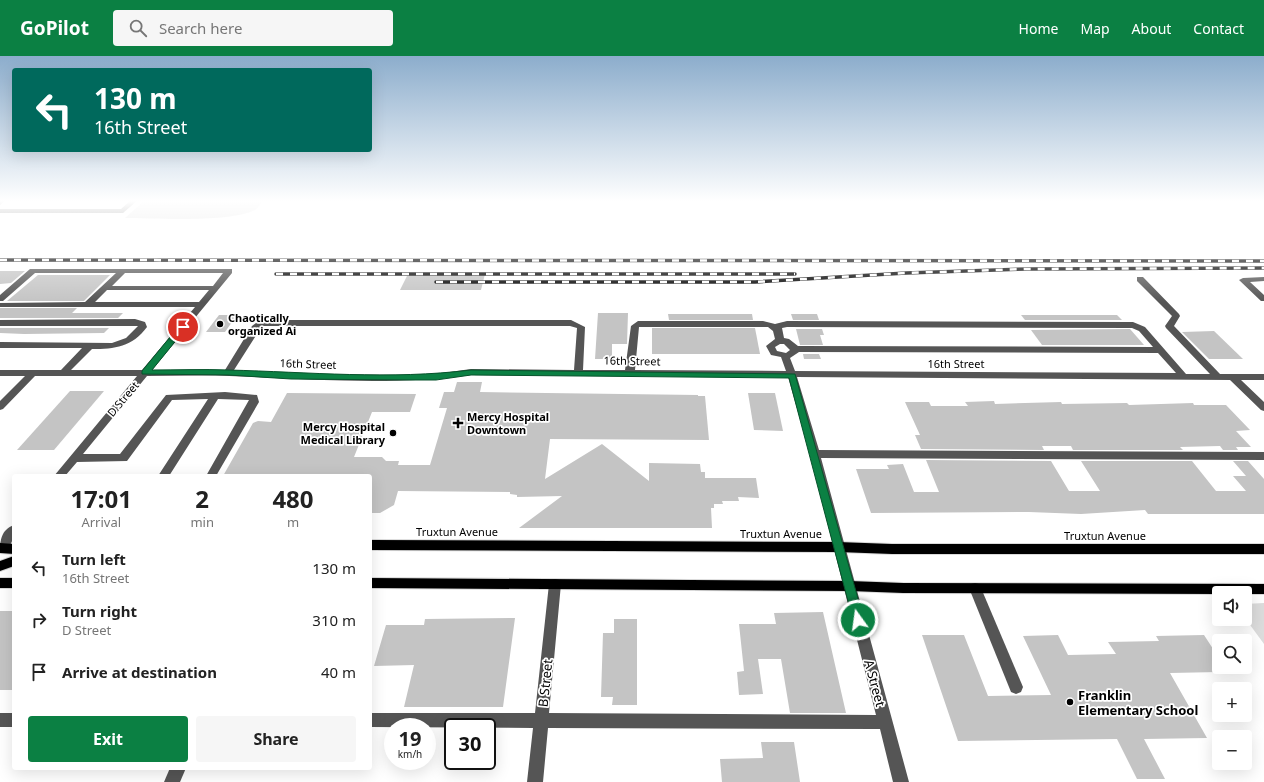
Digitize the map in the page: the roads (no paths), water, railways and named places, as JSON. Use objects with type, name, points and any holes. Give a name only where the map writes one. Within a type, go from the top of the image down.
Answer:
[{"type":"main road","name":"Truxtun Avenue","points":[[372,545],[838,547],[892,549],[1264,549]]},
{"type":"main road","points":[[0,548],[12,549]]},
{"type":"main road","points":[[0,566],[12,562]]},
{"type":"main road","points":[[0,583],[12,583]]},
{"type":"main road","points":[[372,583],[975,588],[1264,588]]},
{"type":"street","points":[[0,299],[33,271],[123,271]]},
{"type":"street","name":"D Street","points":[[61,474],[229,271],[123,271]]},
{"type":"street","points":[[87,305],[123,271]]},
{"type":"street","points":[[1140,279],[1176,316],[1169,326],[1218,377]]},
{"type":"street","points":[[1264,279],[1243,280],[1264,299]]},
{"type":"street","points":[[104,288],[216,288]]},
{"type":"street","points":[[0,290],[11,290]]},
{"type":"street","points":[[0,305],[202,304]]},
{"type":"street","points":[[0,323],[135,322],[142,324],[143,327],[132,340],[125,344],[112,346],[0,345]]},
{"type":"street","points":[[228,373],[255,328],[260,323],[571,323],[581,327],[578,373]]},
{"type":"street","points":[[630,373],[630,360],[635,344],[635,326],[638,324],[763,324],[770,325],[777,330],[780,341]]},
{"type":"street","points":[[777,330],[778,326],[787,324],[1138,326],[1184,377]]},
{"type":"street","points":[[795,349],[794,353],[784,356],[774,353],[770,348],[772,343],[780,341],[789,342],[795,349],[1161,350]]},
{"type":"street","points":[[63,373],[89,346]]},
{"type":"street","name":"A Street","points":[[784,356],[792,376],[815,454],[838,547],[850,586],[901,782]]},
{"type":"street","name":"16th Street","points":[[0,373],[228,373],[291,376],[410,378],[436,377],[471,372],[792,376],[1264,377]]},
{"type":"street","points":[[0,406],[33,373]]},
{"type":"street","points":[[1233,377],[1264,408]]},
{"type":"street","points":[[164,474],[215,396]]},
{"type":"street","points":[[74,458],[123,458],[169,397],[254,397],[254,402],[212,474]]},
{"type":"street","points":[[815,454],[1264,456]]},
{"type":"street","points":[[0,548],[12,533]]},
{"type":"street","name":"B Street","points":[[535,782],[555,584]]},
{"type":"street","points":[[975,588],[1016,687]]},
{"type":"street","points":[[0,720],[12,720]]},
{"type":"street","points":[[372,720],[886,722]]},
{"type":"street","points":[[172,782],[177,770]]},
{"type":"railway","points":[[0,260],[1264,261]]},
{"type":"railway","points":[[436,282],[755,282],[906,273],[1027,269],[1264,268]]},
{"type":"railway","points":[[276,274],[795,274]]},
{"type":"place","name":"Chaotically organized Ai","points":[[220,324]]},
{"type":"place","name":"Mercy Hospital Downtown","points":[[458,423]]},
{"type":"place","name":"Mercy Hospital Medical Library","points":[[393,433]]},
{"type":"place","name":"Franklin Elementary School","points":[[1070,702]]}]
